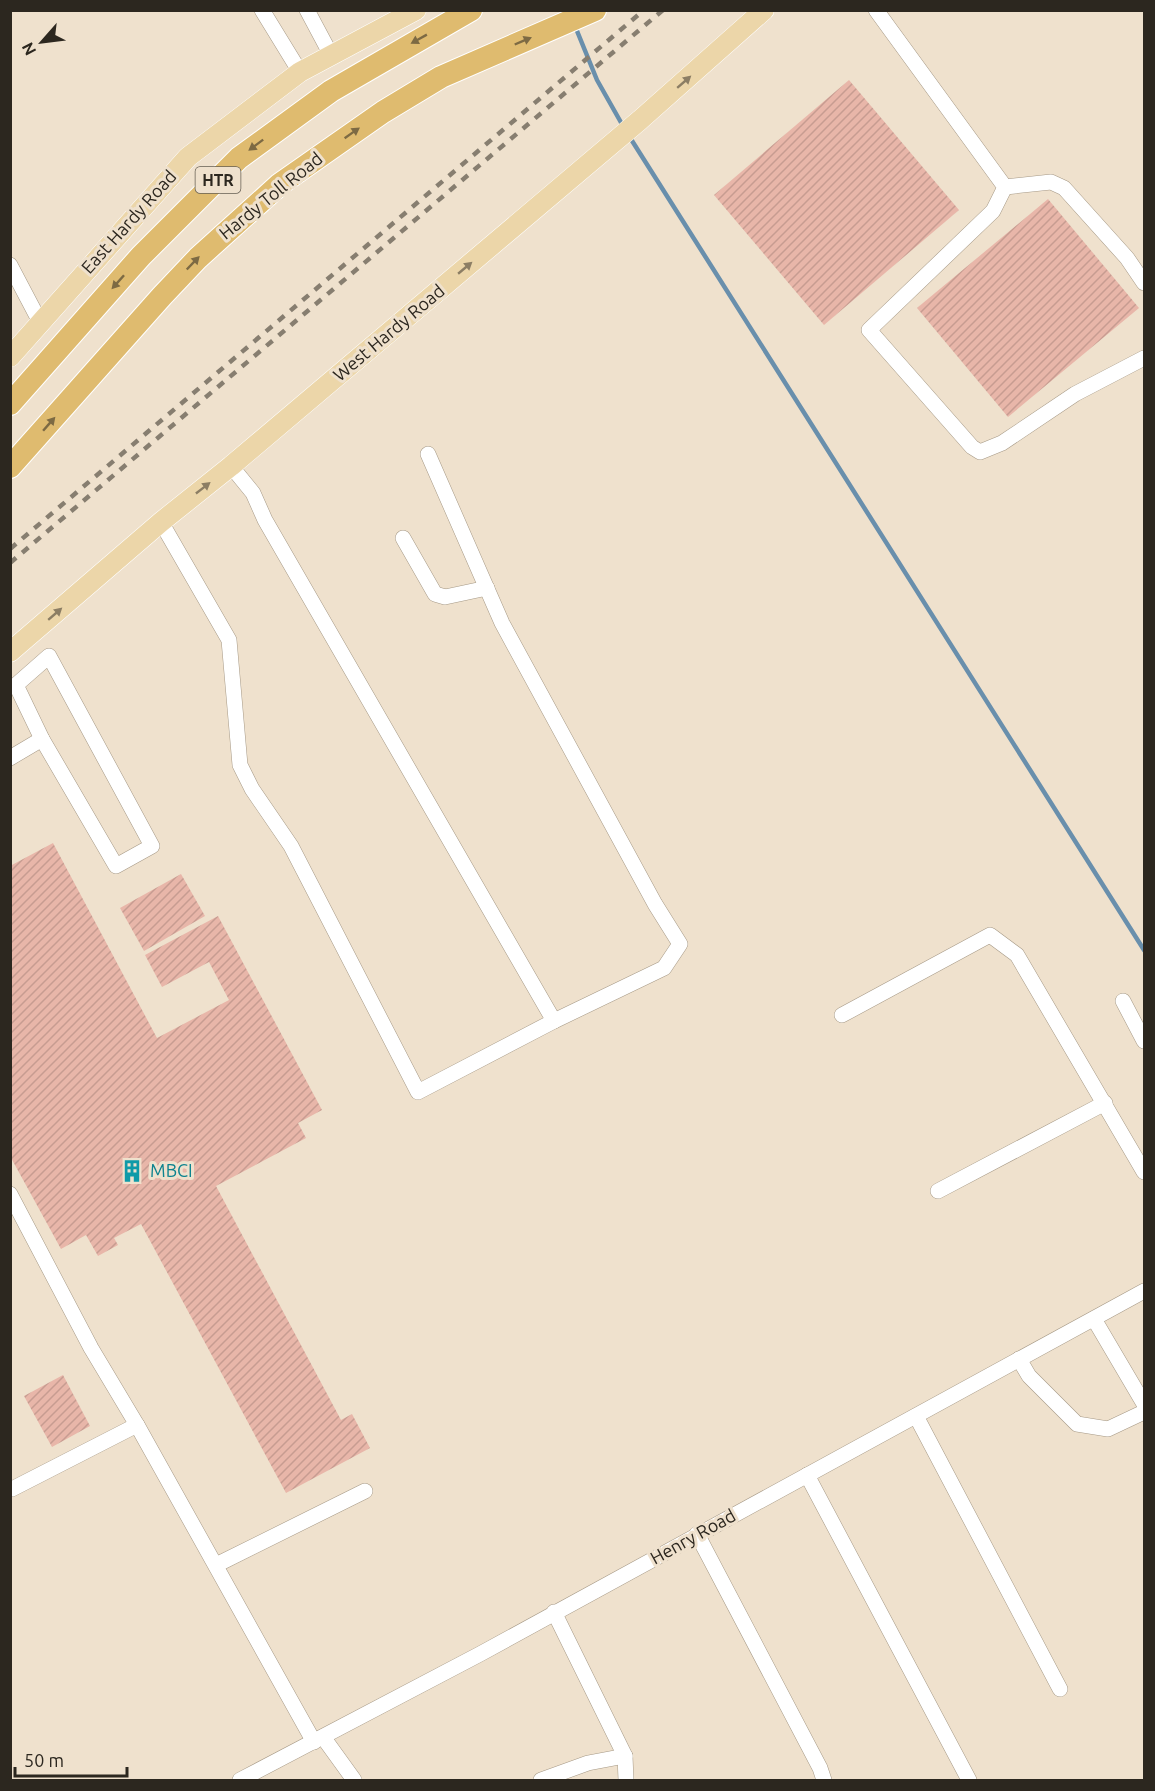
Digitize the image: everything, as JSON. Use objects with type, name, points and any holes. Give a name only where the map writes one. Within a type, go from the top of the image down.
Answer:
[{"type":"highway","name":"HTR","points":[[10,404],[141,256],[239,158],[331,91],[471,10]]},
{"type":"highway","name":"Hardy Toll Road","points":[[10,467],[162,296],[239,220],[280,184],[383,112],[441,77],[596,10]]},
{"type":"main road","name":"East Hardy Road","points":[[10,357],[188,157],[300,72],[416,10]]},
{"type":"main road","name":"West Hardy Road","points":[[10,652],[161,522],[231,466],[613,143],[764,10]]},
{"type":"street","points":[[262,10],[300,72]]},
{"type":"street","points":[[307,10],[331,55]]},
{"type":"street","points":[[876,10],[1005,187]]},
{"type":"street","points":[[1005,187],[1051,182],[1064,188],[1127,258],[1144,283]]},
{"type":"street","points":[[1005,187],[993,211],[870,330],[972,447],[980,452],[1002,443],[1075,394],[1144,358]]},
{"type":"street","points":[[10,265],[40,322]]},
{"type":"street","points":[[161,522],[229,640],[240,765],[252,789],[291,846],[418,1092],[554,1021],[664,968],[680,944],[655,904],[502,623],[428,454]]},
{"type":"street","points":[[231,466],[253,493],[265,520],[554,1021]]},
{"type":"street","points":[[403,538],[435,594],[445,597],[487,588]]},
{"type":"street","points":[[49,656],[152,846],[116,866],[42,740],[15,685],[49,656]]},
{"type":"street","points":[[10,758],[42,740]]},
{"type":"street","points":[[842,1015],[990,935],[1017,955],[1144,1172]]},
{"type":"street","points":[[1123,1001],[1144,1041]]},
{"type":"street","points":[[938,1191],[1105,1103]]},
{"type":"street","points":[[10,1194],[91,1348],[216,1565],[319,1739],[354,1780]]},
{"type":"street","name":"Henry Road","points":[[240,1780],[1144,1291]]},
{"type":"street","points":[[1094,1319],[1144,1404]]},
{"type":"street","points":[[1019,1359],[1029,1376],[1077,1424],[1108,1430],[1144,1412]]},
{"type":"street","points":[[916,1416],[1060,1689]]},
{"type":"street","points":[[12,1489],[137,1425]]},
{"type":"street","points":[[807,1475],[969,1780]]},
{"type":"street","points":[[216,1565],[365,1491]]},
{"type":"street","points":[[697,1534],[820,1768],[824,1780]]},
{"type":"street","points":[[554,1612],[625,1756],[626,1780]]},
{"type":"street","points":[[541,1780],[588,1763],[625,1756]]},
{"type":"building","points":[[849,80],[959,210],[824,325],[714,195]]},
{"type":"building","points":[[1048,199],[1139,308],[1008,417],[917,308]]},
{"type":"building","name":"MBCI","points":[[53,843],[157,1038],[229,1000],[209,962],[162,987],[145,955],[218,916],[322,1110],[298,1123],[306,1138],[216,1186],[341,1420],[352,1414],[370,1448],[286,1493],[141,1224],[114,1238],[118,1245],[98,1256],[86,1235],[61,1249],[10,1156],[10,866]]},
{"type":"building","points":[[181,874],[205,916],[144,951],[120,908]]},
{"type":"building","points":[[63,1375],[90,1426],[52,1447],[24,1396]]},
{"type":"waterway","points":[[575,26],[597,80],[623,126]]},
{"type":"waterway","points":[[629,136],[1144,950]]},
{"type":"railway","points":[[10,549],[644,10]]},
{"type":"railway","points":[[10,563],[663,10]]},
{"type":"place","name":"MBCI","points":[[132,1171]]}]
